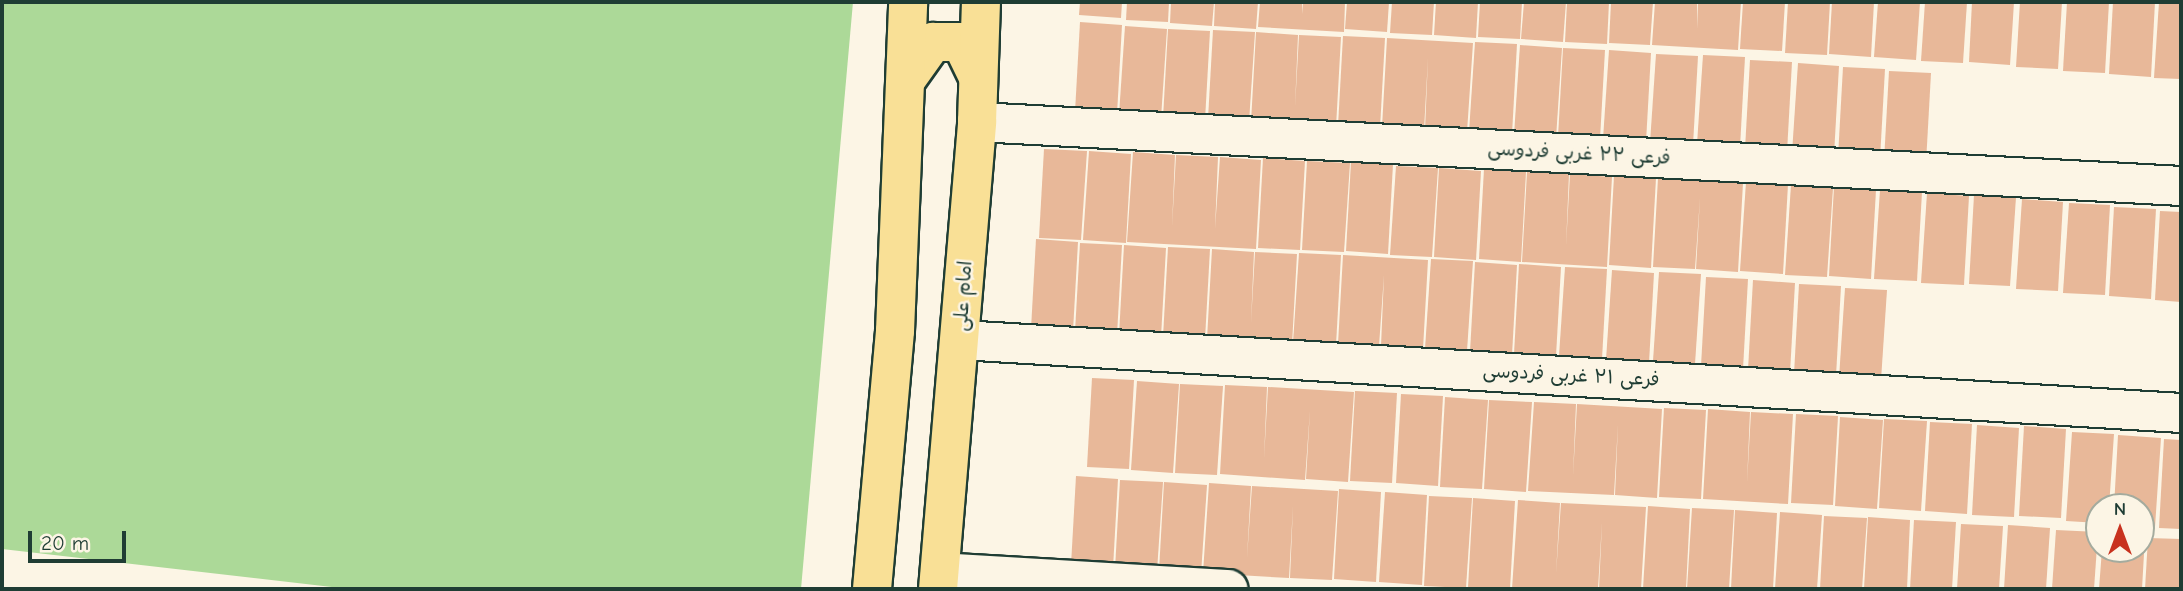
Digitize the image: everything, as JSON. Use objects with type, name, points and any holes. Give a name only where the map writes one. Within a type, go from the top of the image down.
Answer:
[{"type":"main road","points":[[872,589],[895,331],[908,2]]},
{"type":"main road","name":"امام علی","points":[[939,581],[977,122],[981,2]]},
{"type":"main road","points":[[906,80],[933,42],[961,42],[978,77]]},
{"type":"street","name":"فرعی ۲۲ غربی فردوسی","points":[[977,122],[2181,186]]},
{"type":"street","name":"فرعی ۲۱ غربی فردوسی","points":[[961,340],[2181,413]]},
{"type":"street","points":[[939,581],[1228,589]]},
{"type":"green space","points":[[2,2],[853,2],[801,589],[349,589],[2,549]]},
{"type":"building","points":[[1080,2],[1122,2],[1121,18],[1079,15]]},
{"type":"building","points":[[1127,2],[1169,2],[1168,22],[1126,20]]},
{"type":"building","points":[[1171,2],[1214,2],[1212,26],[1170,23]]},
{"type":"building","points":[[1215,2],[1258,2],[1256,29],[1214,26]]},
{"type":"building","points":[[1260,2],[1302,2],[1303,14],[1303,2],[1345,2],[1344,32],[1258,27]]},
{"type":"building","points":[[1347,2],[1389,2],[1387,32],[1345,29]]},
{"type":"building","points":[[1392,2],[1434,2],[1432,35],[1390,33]]},
{"type":"building","points":[[1436,2],[1478,2],[1476,38],[1434,35]]},
{"type":"building","points":[[1480,2],[1522,2],[1520,39],[1478,37]]},
{"type":"building","points":[[1524,2],[1566,2],[1563,42],[1521,39]]},
{"type":"building","points":[[1567,2],[1609,2],[1607,44],[1565,42]]},
{"type":"building","points":[[1611,2],[1653,2],[1650,45],[1609,43]]},
{"type":"building","points":[[1655,2],[1697,2],[1697,29],[1698,2],[1741,2],[1738,50],[1652,45]]},
{"type":"building","points":[[1743,2],[1785,2],[1782,51],[1740,49]]},
{"type":"building","points":[[1788,2],[1830,2],[1827,55],[1785,53]]},
{"type":"building","points":[[1832,2],[1874,2],[1871,57],[1829,54]]},
{"type":"building","points":[[1878,2],[1920,2],[1916,60],[1874,57]]},
{"type":"building","points":[[1925,2],[1967,2],[1963,63],[1921,61]]},
{"type":"building","points":[[1972,2],[2014,2],[2010,65],[1969,62]]},
{"type":"building","points":[[2020,2],[2062,2],[2058,69],[2016,67]]},
{"type":"building","points":[[2067,2],[2109,2],[2105,73],[2063,71]]},
{"type":"building","points":[[2113,2],[2155,2],[2151,77],[2109,74]]},
{"type":"building","points":[[2159,2],[2181,2],[2181,79],[2154,78]]},
{"type":"building","points":[[1080,22],[1122,25],[1117,114],[1075,112]]},
{"type":"building","points":[[1125,26],[1167,29],[1161,118],[1119,115]]},
{"type":"building","points":[[1168,29],[1210,31],[1205,120],[1163,118]]},
{"type":"building","points":[[1213,30],[1255,32],[1249,122],[1208,119]]},
{"type":"building","points":[[1256,32],[1298,35],[1295,107],[1299,35],[1341,37],[1336,127],[1251,122]]},
{"type":"building","points":[[1343,36],[1385,38],[1380,128],[1338,126]]},
{"type":"building","points":[[1387,38],[1473,43],[1467,132],[1425,130],[1428,58],[1424,130],[1382,127]]},
{"type":"building","points":[[1475,42],[1517,44],[1512,134],[1469,132]]},
{"type":"building","points":[[1520,45],[1562,48],[1556,138],[1514,135]]},
{"type":"building","points":[[1563,48],[1605,50],[1600,139],[1558,137]]},
{"type":"building","points":[[1609,50],[1651,53],[1646,142],[1603,139]]},
{"type":"building","points":[[1656,54],[1698,56],[1693,145],[1650,143]]},
{"type":"building","points":[[1703,55],[1745,57],[1740,147],[1697,144]]},
{"type":"building","points":[[1750,60],[1792,62],[1787,152],[1745,149]]},
{"type":"building","points":[[1798,63],[1839,66],[1834,155],[1792,153]]},
{"type":"building","points":[[1843,67],[1885,69],[1880,159],[1838,157]]},
{"type":"building","points":[[1889,71],[1931,73],[1926,163],[1884,161]]},
{"type":"building","points":[[1044,149],[1087,151],[1081,240],[1039,238]]},
{"type":"building","points":[[1089,151],[1131,154],[1126,243],[1083,240]]},
{"type":"building","points":[[1133,152],[1175,155],[1172,227],[1176,155],[1218,157],[1215,229],[1220,157],[1261,160],[1256,249],[1127,242]]},
{"type":"building","points":[[1263,158],[1305,161],[1300,250],[1258,248]]},
{"type":"building","points":[[1307,161],[1350,163],[1344,252],[1302,250]]},
{"type":"building","points":[[1351,162],[1393,164],[1388,254],[1346,251]]},
{"type":"building","points":[[1396,166],[1438,168],[1432,257],[1390,255]]},
{"type":"building","points":[[1439,168],[1481,171],[1476,260],[1434,257]]},
{"type":"building","points":[[1484,169],[1526,172],[1521,262],[1479,259]]},
{"type":"building","points":[[1527,172],[1569,174],[1566,246],[1570,174],[1612,177],[1607,267],[1522,262]]},
{"type":"building","points":[[1614,176],[1656,178],[1651,268],[1609,265]]},
{"type":"building","points":[[1658,178],[1743,183],[1738,272],[1696,269],[1700,198],[1695,269],[1653,267]]},
{"type":"building","points":[[1746,182],[1788,184],[1783,274],[1740,271]]},
{"type":"building","points":[[1791,185],[1833,188],[1827,277],[1785,275]]},
{"type":"building","points":[[1834,187],[1876,190],[1871,279],[1829,276]]},
{"type":"building","points":[[1880,190],[1922,192],[1917,281],[1874,279]]},
{"type":"building","points":[[1927,193],[1969,196],[1964,285],[1921,283]]},
{"type":"building","points":[[1974,195],[2016,197],[2010,286],[1969,284]]},
{"type":"building","points":[[2022,199],[2063,202],[2058,291],[2016,289]]},
{"type":"building","points":[[2069,203],[2110,205],[2105,295],[2063,293]]},
{"type":"building","points":[[2114,207],[2156,209],[2151,299],[2109,296]]},
{"type":"building","points":[[2160,211],[2181,212],[2181,302],[2155,300]]},
{"type":"building","points":[[1036,239],[1078,242],[1073,331],[1031,329]]},
{"type":"building","points":[[1080,243],[1122,245],[1117,335],[1075,332]]},
{"type":"building","points":[[1124,245],[1166,248],[1161,337],[1119,335]]},
{"type":"building","points":[[1168,247],[1210,249],[1205,339],[1163,337]]},
{"type":"building","points":[[1212,249],[1254,252],[1251,323],[1255,252],[1297,254],[1292,344],[1207,339]]},
{"type":"building","points":[[1299,253],[1341,255],[1336,345],[1293,343]]},
{"type":"building","points":[[1343,255],[1428,260],[1423,349],[1381,346],[1384,275],[1379,346],[1338,344]]},
{"type":"building","points":[[1431,259],[1473,261],[1467,351],[1425,349]]},
{"type":"building","points":[[1475,262],[1517,265],[1512,355],[1470,352]]},
{"type":"building","points":[[1519,264],[1561,267],[1556,356],[1514,354]]},
{"type":"building","points":[[1565,267],[1607,269],[1602,359],[1559,356]]},
{"type":"building","points":[[1612,270],[1654,273],[1649,363],[1606,360]]},
{"type":"building","points":[[1659,272],[1701,274],[1695,364],[1653,361]]},
{"type":"building","points":[[1706,277],[1748,279],[1743,369],[1701,366]]},
{"type":"building","points":[[1753,280],[1795,283],[1790,373],[1748,370]]},
{"type":"building","points":[[1799,284],[1841,286],[1836,376],[1794,374]]},
{"type":"building","points":[[1845,288],[1887,290],[1881,380],[1839,378]]},
{"type":"building","points":[[1092,378],[1134,380],[1129,469],[1087,467]]},
{"type":"building","points":[[1137,381],[1179,384],[1173,473],[1131,470]]},
{"type":"building","points":[[1180,384],[1223,386],[1217,475],[1175,473]]},
{"type":"building","points":[[1225,385],[1267,387],[1264,459],[1268,387],[1354,392],[1348,482],[1306,479],[1310,410],[1305,480],[1220,474]]},
{"type":"building","points":[[1355,391],[1397,393],[1392,483],[1350,481]]},
{"type":"building","points":[[1401,394],[1443,396],[1438,486],[1396,483]]},
{"type":"building","points":[[1445,397],[1488,400],[1482,489],[1440,487]]},
{"type":"building","points":[[1489,400],[1532,402],[1526,492],[1484,489]]},
{"type":"building","points":[[1534,402],[1576,404],[1573,476],[1577,404],[1662,409],[1657,498],[1615,495],[1618,424],[1614,495],[1528,491]]},
{"type":"building","points":[[1664,408],[1706,410],[1701,499],[1659,497]]},
{"type":"building","points":[[1708,409],[1750,412],[1747,483],[1751,412],[1793,414],[1788,504],[1703,499]]},
{"type":"building","points":[[1796,414],[1838,416],[1833,505],[1791,503]]},
{"type":"building","points":[[1840,417],[1883,420],[1877,509],[1835,506]]},
{"type":"building","points":[[1884,419],[1927,421],[1921,511],[1879,508]]},
{"type":"building","points":[[1930,422],[1972,424],[1967,514],[1925,511]]},
{"type":"building","points":[[1977,425],[2019,428],[2014,517],[1972,515]]},
{"type":"building","points":[[2024,426],[2066,429],[2061,518],[2019,516]]},
{"type":"building","points":[[2072,432],[2114,434],[2110,493],[2085,493],[2085,522],[2066,521]]},
{"type":"building","points":[[2118,435],[2161,438],[2155,527],[2155,493],[2115,493]]},
{"type":"building","points":[[2164,439],[2181,440],[2181,529],[2159,528]]},
{"type":"building","points":[[1076,476],[1118,479],[1113,568],[1071,565]]},
{"type":"building","points":[[1120,480],[1163,482],[1157,571],[1115,569]]},
{"type":"building","points":[[1164,482],[1207,485],[1201,574],[1159,571]]},
{"type":"building","points":[[1209,483],[1251,486],[1247,558],[1252,486],[1338,491],[1332,580],[1290,578],[1293,506],[1289,578],[1203,573]]},
{"type":"building","points":[[1339,489],[1381,492],[1376,582],[1334,579]]},
{"type":"building","points":[[1385,492],[1427,495],[1422,585],[1379,582]]},
{"type":"building","points":[[1429,496],[1472,498],[1466,588],[1424,586]]},
{"type":"building","points":[[1473,498],[1515,501],[1510,589],[1468,588]]},
{"type":"building","points":[[1518,500],[1560,503],[1556,574],[1561,503],[1646,507],[1641,589],[1599,589],[1602,522],[1598,589],[1512,589]]},
{"type":"building","points":[[1648,506],[1690,509],[1686,589],[1643,589]]},
{"type":"building","points":[[1692,508],[1734,510],[1729,589],[1687,589]]},
{"type":"building","points":[[1735,510],[1777,513],[1773,589],[1731,589]]},
{"type":"building","points":[[1780,512],[1822,515],[1817,589],[1775,589]]},
{"type":"building","points":[[1824,516],[1867,518],[1862,589],[1820,589]]},
{"type":"building","points":[[1868,517],[1910,520],[1907,589],[1864,589]]},
{"type":"building","points":[[1914,520],[1956,522],[1952,589],[1910,589]]},
{"type":"building","points":[[1961,524],[2003,526],[1999,589],[1957,589]]},
{"type":"building","points":[[2008,525],[2050,528],[2046,589],[2004,589]]},
{"type":"building","points":[[2056,530],[2085,531],[2085,563],[2096,563],[2094,589],[2052,589]]},
{"type":"building","points":[[2155,538],[2181,539],[2181,589],[2145,589],[2147,563],[2155,563]]},
{"type":"building","points":[[2101,563],[2143,563],[2142,589],[2099,589]]}]
